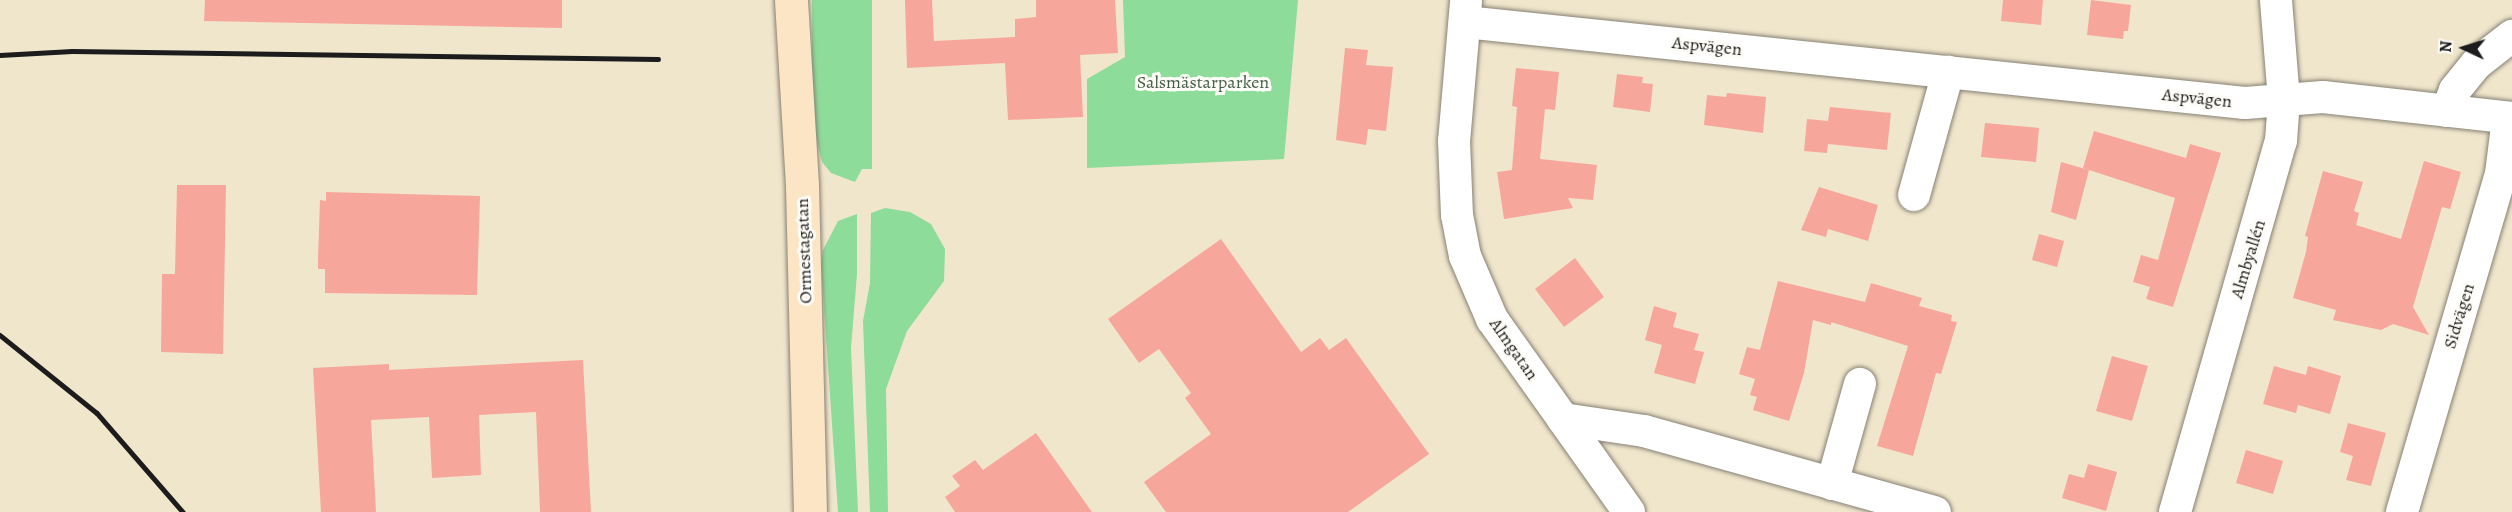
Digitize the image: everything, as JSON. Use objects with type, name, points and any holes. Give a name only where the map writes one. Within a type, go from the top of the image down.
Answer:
[{"type":"street","name":"Ormestagatan","points":[[791,0],[813,509]]},
{"type":"street","name":"Almbyallén","points":[[2175,512],[2281,141],[2284,100],[2276,0]]},
{"type":"street","name":"Aspvägen","points":[[1466,11],[1948,72],[2245,103],[2323,97],[2510,118]]},
{"type":"street","name":"Almgatan","points":[[1466,11],[1454,151],[1457,215],[1465,256],[1492,319],[1629,512]]},
{"type":"street","points":[[2447,111],[2455,90],[2476,64],[2512,36]]},
{"type":"street","points":[[1914,195],[1948,72]]},
{"type":"street","name":"Sidvägen","points":[[2402,512],[2501,174],[2510,118]]},
{"type":"street","points":[[1832,484],[1860,384]]},
{"type":"street","points":[[1563,419],[1644,431],[1935,512]]},
{"type":"green space","points":[[812,0],[872,0],[872,169],[862,169],[855,182],[831,173],[822,162],[817,142],[812,107]]},
{"type":"green space","name":"Salsmästarparken","points":[[1123,0],[1298,0],[1284,159],[1087,168],[1087,79],[1125,57]]},
{"type":"green space","points":[[885,208],[910,212],[931,224],[945,249],[944,281],[907,331],[886,389],[888,512],[870,512],[863,321],[870,283],[871,213]]},
{"type":"green space","points":[[857,214],[857,274],[851,348],[858,512],[838,512],[821,264],[823,250],[838,221]]},
{"type":"building","points":[[205,0],[562,0],[562,28],[204,21]]},
{"type":"building","points":[[905,0],[932,0],[934,41],[1015,37],[1015,19],[1036,17],[1036,0],[1115,0],[1118,53],[1080,55],[1083,117],[1008,120],[1005,63],[907,68]]},
{"type":"building","points":[[2003,0],[2043,0],[2041,25],[2001,21]]},
{"type":"building","points":[[2091,0],[2131,5],[2128,31],[2124,31],[2123,39],[2087,35]]},
{"type":"building","points":[[1345,48],[1368,50],[1366,65],[1393,67],[1386,131],[1368,129],[1366,145],[1336,140]]},
{"type":"building","points":[[1516,68],[1559,72],[1555,110],[1545,109],[1540,159],[1597,165],[1593,200],[1568,198],[1573,208],[1504,219],[1497,172],[1512,170],[1517,107],[1512,106]]},
{"type":"building","points":[[1617,74],[1643,77],[1642,83],[1653,84],[1650,112],[1613,107]]},
{"type":"building","points":[[1727,93],[1766,97],[1763,133],[1704,125],[1707,95],[1726,97]]},
{"type":"building","points":[[1830,107],[1891,113],[1887,150],[1828,144],[1827,153],[1804,151],[1807,119],[1828,121]]},
{"type":"building","points":[[1985,123],[2039,128],[2036,162],[1981,157]]},
{"type":"building","points":[[2094,131],[2186,158],[2190,144],[2221,153],[2173,307],[2146,299],[2150,287],[2133,282],[2141,255],[2158,260],[2175,198],[2083,168]]},
{"type":"building","points":[[2424,161],[2461,172],[2450,209],[2442,207],[2413,307],[2429,335],[2393,324],[2381,330],[2333,320],[2336,310],[2293,298],[2306,252],[2308,237],[2305,236],[2323,171],[2363,182],[2354,211],[2359,213],[2356,225],[2401,239]]},
{"type":"building","points":[[2061,162],[2089,170],[2076,220],[2051,212]]},
{"type":"building","points":[[177,185],[226,185],[223,354],[161,352],[162,274],[175,274]]},
{"type":"building","points":[[1819,187],[1878,205],[1868,241],[1828,229],[1826,237],[1801,230]]},
{"type":"building","points":[[326,192],[480,196],[477,295],[325,293],[325,269],[318,269],[318,260],[320,200],[326,201]]},
{"type":"building","points":[[2039,234],[2064,241],[2057,267],[2032,260]]},
{"type":"building","points":[[1221,239],[1301,352],[1320,338],[1329,350],[1346,338],[1429,454],[1348,512],[1166,512],[1144,482],[1211,434],[1185,398],[1191,393],[1159,349],[1139,363],[1108,319]]},
{"type":"building","points":[[1575,258],[1604,297],[1564,327],[1535,289]]},
{"type":"building","points":[[1778,281],[1865,302],[1871,283],[1922,298],[1919,306],[1952,315],[1951,321],[1957,322],[1941,374],[1936,373],[1913,456],[1877,446],[1908,346],[1831,322],[1831,325],[1813,320],[1804,373],[1789,421],[1753,410],[1757,397],[1750,395],[1755,379],[1739,374],[1747,347],[1760,350]]},
{"type":"building","points":[[1654,306],[1677,313],[1673,327],[1699,334],[1694,350],[1704,352],[1695,384],[1654,373],[1662,345],[1645,340]]},
{"type":"building","points":[[2112,356],[2148,366],[2132,421],[2096,411]]},
{"type":"building","points":[[583,360],[591,512],[540,512],[536,412],[479,415],[481,475],[432,478],[429,417],[371,420],[376,512],[321,512],[313,368],[389,364],[389,370]]},
{"type":"building","points":[[2274,366],[2306,375],[2308,366],[2341,376],[2330,414],[2298,405],[2296,413],[2263,404]]},
{"type":"building","points":[[2348,423],[2386,433],[2371,486],[2346,480],[2353,456],[2340,452]]},
{"type":"building","points":[[1036,433],[1092,512],[955,512],[945,497],[960,486],[952,476],[975,460],[983,470]]},
{"type":"building","points":[[2246,450],[2283,461],[2273,494],[2236,483]]},
{"type":"building","points":[[2088,464],[2117,472],[2106,511],[2062,498],[2069,474],[2084,478]]},
{"type":"railway","points":[[0,55],[72,51],[658,59]]},
{"type":"railway","points":[[0,335],[97,413],[183,512]]}]
